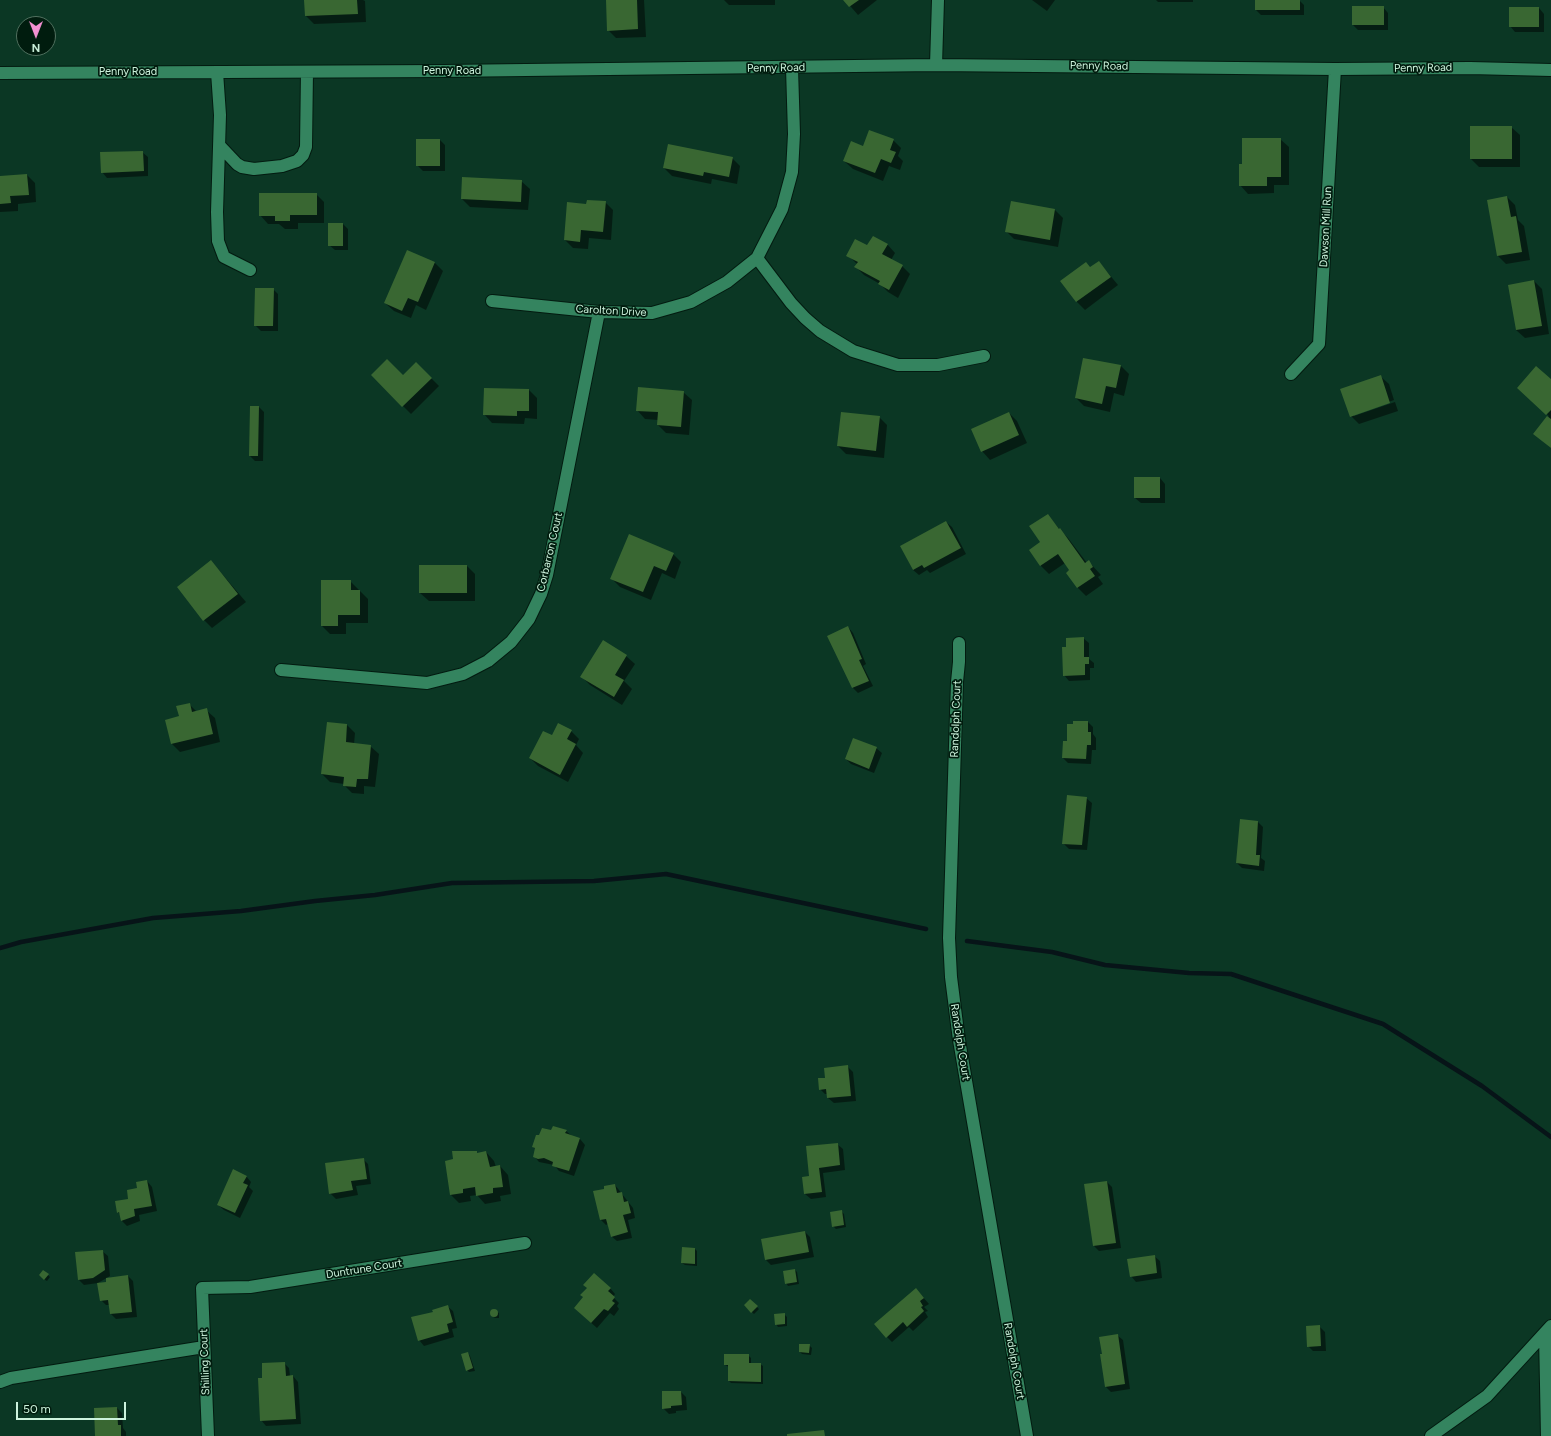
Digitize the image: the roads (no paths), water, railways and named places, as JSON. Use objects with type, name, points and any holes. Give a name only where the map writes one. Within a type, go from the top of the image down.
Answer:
[{"type":"street","points":[[936,65],[938,0]]},
{"type":"street","name":"Penny Road","points":[[0,73],[792,68],[936,65],[1335,69],[1470,68],[1551,70]]},
{"type":"street","name":"Carolton Drive","points":[[492,301],[599,312],[652,313],[691,302],[727,282],[757,258],[782,209],[792,172],[794,134],[792,68]]},
{"type":"street","name":"Dawson Mill Run","points":[[1291,374],[1320,344],[1335,69]]},
{"type":"street","points":[[217,72],[220,146],[217,212],[218,241],[224,257],[250,270]]},
{"type":"street","points":[[220,146],[237,164],[242,167],[254,169],[282,166],[297,161],[303,155],[306,147],[307,72]]},
{"type":"street","points":[[757,258],[805,318],[820,331],[853,352],[898,365],[938,365],[984,356]]},
{"type":"street","name":"Corbarron Court","points":[[280,670],[427,683],[463,674],[488,661],[511,642],[529,619],[541,594],[547,576],[599,312]]},
{"type":"street","name":"Randolph Court","points":[[959,643],[949,938],[951,977],[959,1040],[1027,1436]]},
{"type":"street","name":"Duntrune Court","points":[[202,1288],[250,1287],[525,1243]]},
{"type":"street","name":"Shilling Court","points":[[202,1288],[208,1436]]},
{"type":"street","points":[[1431,1436],[1487,1396],[1548,1330]]},
{"type":"street","points":[[1547,1436],[1548,1330]]},
{"type":"street","points":[[0,1382],[11,1378],[204,1347]]},
{"type":"waterway","points":[[0,948],[21,942],[153,918],[241,911],[375,895],[452,883],[594,881],[666,874],[926,929]]},
{"type":"waterway","points":[[967,941],[1052,952],[1105,965],[1189,973],[1231,974],[1383,1024],[1482,1086],[1551,1137]]}]
